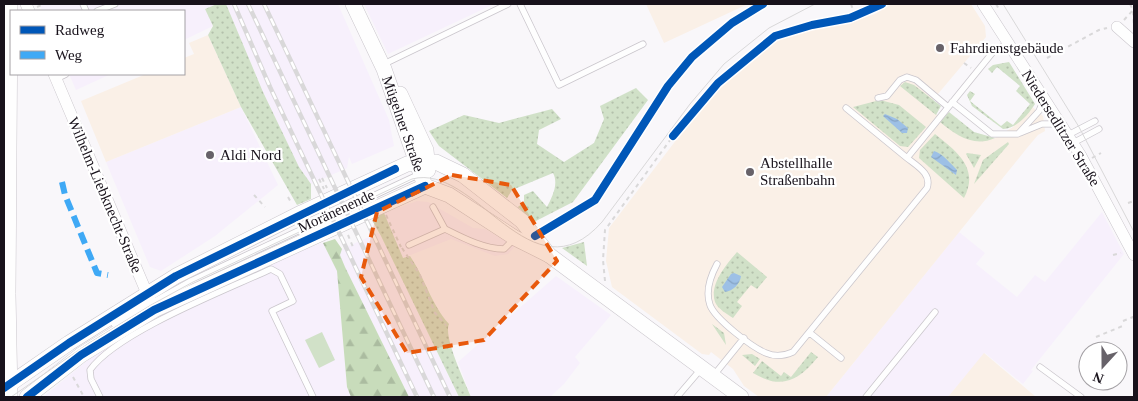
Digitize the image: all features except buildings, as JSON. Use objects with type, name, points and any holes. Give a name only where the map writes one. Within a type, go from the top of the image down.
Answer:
[{"type":"main road","name":"Mügelner Straße","points":[[353,4],[383,67],[398,89],[421,137],[423,172],[449,195],[515,238],[549,255],[738,396]]},
{"type":"main road","points":[[7,390],[6,165],[10,63]]},
{"type":"main road","name":"Mügelner Straße","points":[[423,172],[451,167],[522,221],[549,255]]},
{"type":"main road","name":"Moränenende","points":[[27,397],[150,302],[301,213],[394,169],[423,172]]},
{"type":"main road","name":"Moränenende","points":[[7,390],[69,343],[150,302],[423,172]]},
{"type":"street","name":"Niedersedlitzer Straße","points":[[983,4],[1070,139],[1129,252]]},
{"type":"street","points":[[1117,27],[1134,42]]},
{"type":"street","name":"Wilhelm-Liebknecht-Straße","points":[[59,75],[150,302]]},
{"type":"lane","points":[[100,10],[115,4]]},
{"type":"lane","points":[[383,67],[508,4]]},
{"type":"lane","points":[[520,4],[559,85],[643,44]]},
{"type":"lane","points":[[907,158],[993,52],[1008,43]]},
{"type":"lane","points":[[878,98],[887,96],[900,80],[907,77],[916,80],[992,134],[1018,134],[1042,124],[1060,124]]},
{"type":"lane","points":[[1018,134],[1042,107],[1043,97]]},
{"type":"lane","points":[[717,264],[708,287],[710,306],[718,317],[766,354],[783,356],[796,349],[926,188],[928,182],[926,174],[846,108]]},
{"type":"lane","points":[[1070,139],[1095,121]]},
{"type":"lane","points":[[1070,139],[1099,129]]},
{"type":"lane","points":[[433,207],[445,229],[470,241],[496,249],[504,249],[515,238]]},
{"type":"lane","points":[[409,245],[445,229]]},
{"type":"lane","points":[[100,397],[91,379],[90,370],[98,359],[159,321],[271,269],[280,274],[293,301],[272,311],[313,397]]},
{"type":"lane","points":[[103,331],[150,302]]},
{"type":"lane","points":[[866,397],[935,312]]},
{"type":"lane","points":[[810,333],[841,358]]},
{"type":"lane","points":[[69,343],[95,336],[81,355]]},
{"type":"lane","points":[[677,397],[707,373],[744,338]]},
{"type":"lane","points":[[1040,367],[1081,397]]},
{"type":"path","points":[[851,4],[856,16]]},
{"type":"path","points":[[1130,4],[1134,9],[1134,27]]},
{"type":"path","points":[[1047,58],[1099,30],[1117,27],[1134,9]]},
{"type":"path","points":[[603,295],[606,286],[603,260],[605,230],[676,133]]},
{"type":"path","points":[[321,178],[327,191]]},
{"type":"path","points":[[254,195],[265,207]]},
{"type":"path","points":[[288,197],[294,208]]},
{"type":"path","points":[[1128,203],[1134,200]]},
{"type":"path","points":[[384,211],[401,247],[420,275],[435,313],[446,325]]},
{"type":"path","points":[[347,233],[353,247]]},
{"type":"path","points":[[401,247],[409,245]]},
{"type":"path","points":[[1113,256],[1129,252]]},
{"type":"path","points":[[1123,321],[1133,317],[1134,320]]},
{"type":"path","points":[[1096,337],[1125,325]]},
{"type":"path","points":[[71,374],[84,397]]},
{"type":"highlighted area","points":[[452,175],[511,185],[557,261],[484,340],[407,353],[361,277],[377,212]]},
{"type":"shaded area","points":[[39,4],[217,4],[205,9],[213,26],[185,40],[185,10],[42,10]]},
{"type":"shaded area","points":[[226,4],[338,4],[389,120],[394,146],[352,164],[349,157],[347,168],[311,184],[299,167],[263,92]]},
{"type":"shaded area","points":[[364,4],[494,4],[388,54]]},
{"type":"shaded area","points":[[646,4],[748,4],[664,43]]},
{"type":"shaded area","points":[[892,4],[971,4],[985,26],[986,37],[932,101],[935,113],[944,120],[986,139],[995,138],[1013,127],[1030,105],[1043,116],[1045,131],[1038,135],[1027,148],[826,397],[759,397],[744,386],[733,369],[711,352],[709,355],[702,354],[612,287],[606,261],[609,228],[709,97],[777,39],[816,28],[849,23],[875,14]]},
{"type":"shaded area","points":[[208,35],[241,107],[106,162],[81,101],[144,75],[185,75],[185,58],[194,54],[189,43]]},
{"type":"shaded area","points":[[69,75],[109,75],[76,90]]},
{"type":"shaded area","points":[[241,107],[278,185],[215,236],[161,271],[150,267],[106,162]]},
{"type":"shaded area","points":[[417,201],[428,202],[473,228],[485,229],[515,246],[508,254],[495,256],[451,239],[403,258],[384,213]]},
{"type":"shaded area","points":[[1102,212],[1124,254],[1031,370],[1033,371],[1023,384],[985,353],[948,397],[826,397],[959,232],[985,253],[976,264],[1017,297],[1035,275],[1045,282]]},
{"type":"shaded area","points":[[378,233],[459,397],[409,397],[339,255],[342,249]]},
{"type":"shaded area","points":[[323,243],[337,271],[347,387],[351,397],[43,397],[93,356],[163,314],[307,248]]},
{"type":"shaded area","points":[[556,276],[611,315],[575,357],[580,363],[564,384],[550,397],[471,397],[458,362]]},
{"type":"shaded area","points":[[984,353],[1036,397],[948,397]]},
{"type":"green space","points":[[217,4],[226,4],[263,92],[299,167],[311,184],[311,199],[297,205],[241,107],[208,35],[213,26],[205,9]]},
{"type":"green space","points":[[1009,62],[1035,104],[1017,124],[1003,129],[972,106],[967,95],[970,91],[975,94],[970,101],[1001,126],[1007,121],[1013,125],[1030,104],[1016,91],[1020,86],[997,67],[992,73],[988,69],[993,65]]},
{"type":"green space","points":[[905,82],[914,85],[941,106],[936,115],[900,86]]},
{"type":"green space","points":[[636,88],[648,100],[573,202],[534,222],[518,207],[524,202],[524,195],[533,191],[547,207],[555,186],[553,173],[512,190],[507,198],[439,146],[429,131],[464,115],[499,123],[552,109],[561,119],[539,130],[537,144],[564,162],[594,143],[604,119],[600,106]]},
{"type":"green space","points":[[880,100],[899,105],[926,127],[908,147],[900,146],[853,107]]},
{"type":"green space","points":[[949,112],[974,132],[995,138],[980,142],[966,139],[940,122]]},
{"type":"green space","points":[[935,134],[958,154],[967,169],[969,178],[964,198],[919,158],[920,150]]},
{"type":"green space","points":[[1008,142],[1009,144],[974,184],[983,160]]},
{"type":"green space","points":[[966,154],[981,155],[974,168]]},
{"type":"green space","points":[[384,213],[403,258],[410,256],[437,308],[449,324],[449,339],[452,349],[471,397],[459,397],[372,220]]},
{"type":"green space","points":[[335,239],[342,249],[340,255],[345,267],[409,397],[351,397],[347,387],[337,271],[323,243]]},
{"type":"green space","points":[[584,242],[587,266],[562,248]]},
{"type":"green space","points":[[737,252],[767,277],[757,289],[751,285],[737,302],[742,306],[733,318],[718,307],[715,302],[714,288],[728,262]]},
{"type":"green space","points":[[712,324],[724,333],[726,345]]},
{"type":"green space","points":[[322,332],[335,360],[319,368],[305,340]]},
{"type":"green space","points":[[811,352],[818,357],[803,372],[789,380],[773,381],[753,373],[762,361],[781,376],[784,372],[791,377]]},
{"type":"green space","points":[[752,354],[760,359],[755,366],[742,355]]},
{"type":"water","points":[[885,114],[897,119],[908,128],[907,133],[902,133],[883,116]]},
{"type":"water","points":[[934,151],[943,156],[957,170],[956,175],[931,157]]},
{"type":"water","points":[[734,273],[741,276],[739,282],[733,289],[725,292],[722,287],[731,274]]},
{"type":"tram line","points":[[11,397],[89,343],[193,282],[412,179],[436,179],[459,190],[504,224],[528,239],[551,247],[576,242],[602,222],[690,104],[724,64],[769,28],[815,4]]},
{"type":"tram line","points":[[1003,4],[1079,127],[1134,232]]},
{"type":"railway","points":[[234,4],[270,87],[417,397]]},
{"type":"railway","points":[[248,4],[434,397]]},
{"type":"railway","points":[[264,4],[450,397]]},
{"type":"marked path","points":[[62,182],[65,195],[97,273],[108,275]]},
{"type":"cycle path","points":[[535,236],[595,200],[668,86],[692,57],[732,23],[763,4]]},
{"type":"cycle path","points":[[673,136],[718,83],[775,36],[812,25],[850,18],[882,4]]},
{"type":"cycle path","points":[[4,388],[69,343],[176,276],[395,169]]},
{"type":"cycle path","points":[[27,397],[81,355],[154,310],[425,186]]},
{"type":"place","name":"Fahrdienstgebäude","points":[[940,48]]},
{"type":"place","name":"Aldi Nord","points":[[210,155]]},
{"type":"place","name":"Abstellhalle Straßenbahn","points":[[750,172]]}]
